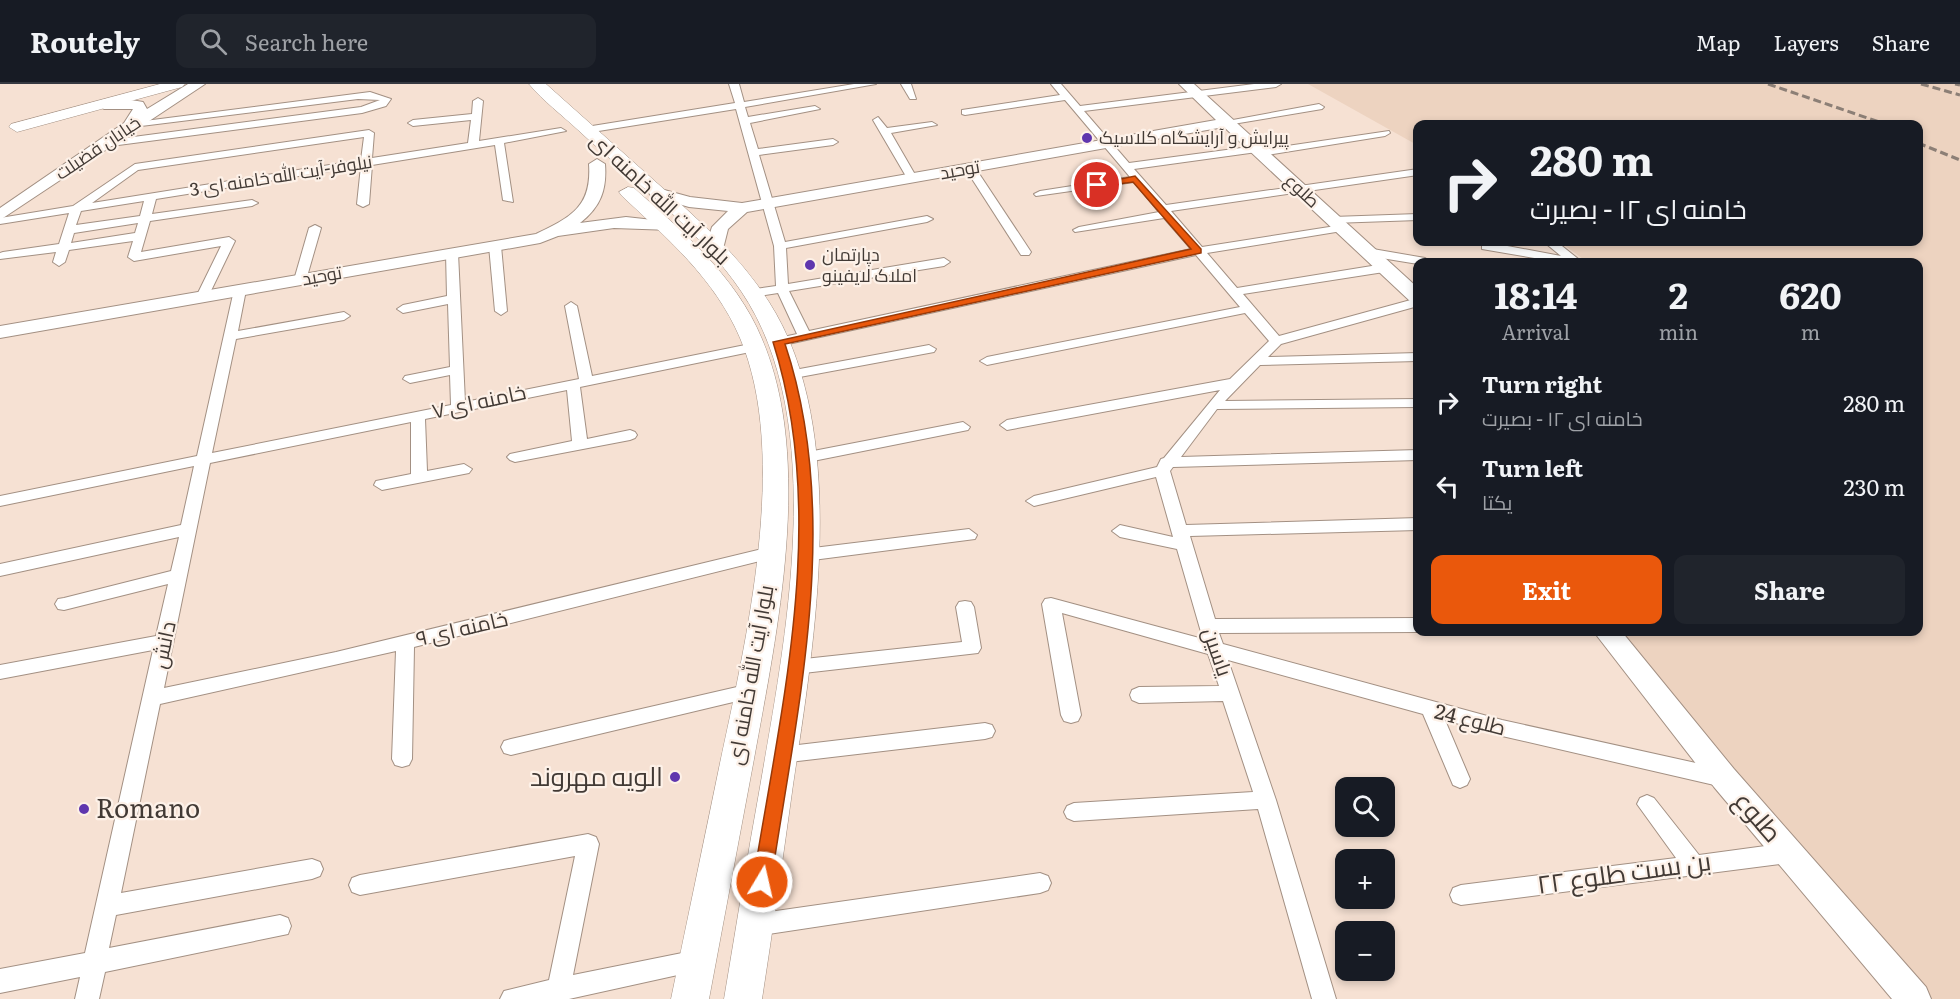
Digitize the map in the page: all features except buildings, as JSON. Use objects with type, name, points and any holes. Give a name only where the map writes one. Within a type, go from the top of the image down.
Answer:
[{"type":"main road","points":[[0,122],[115,84]]},
{"type":"main road","points":[[0,122],[129,84]]},
{"type":"main road","points":[[0,133],[156,84]]},
{"type":"main road","points":[[17,127],[177,84]]},
{"type":"main road","name":"بلوار آیت الله خامنه ای","points":[[515,84],[657,193],[715,245],[753,293],[767,316],[772,428],[767,594],[690,999]]},
{"type":"main road","name":"بلوار آیت الله خامنه ای","points":[[537,84],[597,164],[666,226],[715,278],[789,375],[801,431],[806,555],[795,667],[743,999]]},
{"type":"street","name":"خیابان فضیلت","points":[[0,215],[129,126],[198,84]]},
{"type":"street","points":[[734,84],[780,246],[782,289],[805,336]]},
{"type":"street","name":"نیلوفر-آیت الله خامنه ای 3","points":[[0,221],[871,84]]},
{"type":"street","points":[[906,84],[913,98]]},
{"type":"street","points":[[1056,84],[1163,212],[1276,341]]},
{"type":"street","points":[[1076,109],[1191,89],[1276,84]]},
{"type":"street","name":"طلوع","points":[[1191,89],[1413,295]]},
{"type":"street","points":[[103,144],[363,110],[383,104],[386,99],[370,95],[358,96],[129,126]]},
{"type":"street","points":[[965,112],[1067,97]]},
{"type":"street","points":[[472,145],[478,101]]},
{"type":"street","points":[[104,105],[124,103],[138,105],[140,109],[129,126]]},
{"type":"street","points":[[1227,122],[1319,107]]},
{"type":"street","points":[[744,121],[815,109]]},
{"type":"street","points":[[413,123],[477,116]]},
{"type":"street","points":[[878,120],[912,178]]},
{"type":"street","name":"توحید","points":[[657,193],[689,202],[742,207],[1227,122]]},
{"type":"street","points":[[885,131],[932,125]]},
{"type":"street","points":[[59,262],[76,209],[135,167],[369,133],[363,204]]},
{"type":"street","points":[[1125,167],[1385,133]]},
{"type":"street","points":[[499,141],[508,200]]},
{"type":"street","points":[[753,153],[833,142]]},
{"type":"street","name":"توحید","points":[[0,332],[540,238],[570,222],[594,200],[600,182],[597,164]]},
{"type":"street","points":[[970,168],[1025,252]]},
{"type":"street","points":[[1079,230],[1163,212],[1413,173]]},
{"type":"street","points":[[1040,194],[1135,179]]},
{"type":"street","points":[[151,197],[134,257],[229,241],[202,297]]},
{"type":"street","points":[[69,230],[252,203]]},
{"type":"street","points":[[715,245],[720,227],[742,207]]},
{"type":"street","name":"خامنه ای ۷","points":[[0,501],[458,406],[767,345],[1198,251],[1337,224],[1413,217]]},
{"type":"street","points":[[780,246],[927,219]]},
{"type":"street","points":[[540,238],[610,222],[632,221],[666,226]]},
{"type":"street","points":[[300,280],[315,228]]},
{"type":"street","points":[[3,256],[141,236]]},
{"type":"street","points":[[495,246],[501,311]]},
{"type":"street","points":[[1486,246],[1554,258]]},
{"type":"street","points":[[1555,246],[1571,258]]},
{"type":"street","points":[[1367,252],[1413,260]]},
{"type":"street","points":[[452,253],[458,406]]},
{"type":"street","points":[[753,293],[944,262]]},
{"type":"street","points":[[1233,292],[1384,268]]},
{"type":"street","name":"دانش","points":[[87,999],[240,290]]},
{"type":"street","points":[[403,309],[454,299]]},
{"type":"street","points":[[1164,466],[1213,405],[1276,341],[1413,301]]},
{"type":"street","points":[[571,306],[580,382],[580,445]]},
{"type":"street","points":[[987,361],[1248,309]]},
{"type":"street","points":[[230,336],[344,316]]},
{"type":"street","points":[[789,375],[929,349]]},
{"type":"street","points":[[1255,361],[1413,357]]},
{"type":"street","points":[[410,379],[456,370]]},
{"type":"street","points":[[1006,425],[1233,383]]},
{"type":"street","points":[[1213,405],[1413,403]]},
{"type":"street","points":[[418,415],[418,479]]},
{"type":"street","points":[[803,458],[963,428]]},
{"type":"street","points":[[515,457],[630,435]]},
{"type":"street","points":[[1034,501],[1164,466],[1413,455]]},
{"type":"street","name":"یاسین","points":[[1164,466],[1208,626],[1266,800],[1324,999]]},
{"type":"street","points":[[382,486],[464,469]]},
{"type":"street","points":[[1120,531],[1183,538],[1413,524]]},
{"type":"street","points":[[0,570],[189,529]]},
{"type":"street","points":[[806,555],[969,535]]},
{"type":"street","name":"خامنه ای ۹","points":[[152,698],[405,642],[770,553]]},
{"type":"street","points":[[64,604],[179,575]]},
{"type":"street","name":"طلوع 24","points":[[1071,715],[1051,604],[1431,710],[1724,778]]},
{"type":"street","points":[[795,667],[972,648],[965,607]]},
{"type":"street","points":[[1208,626],[1413,625]]},
{"type":"street","name":"طلوع","points":[[1610,636],[1724,778],[1914,999]]},
{"type":"street","points":[[0,672],[164,641]]},
{"type":"street","points":[[402,759],[405,642]]},
{"type":"street","points":[[512,747],[750,691]]},
{"type":"street","points":[[1139,695],[1231,693]]},
{"type":"street","points":[[1431,710],[1460,779]]},
{"type":"street","points":[[781,755],[985,731]]},
{"type":"street","points":[[1074,812],[1266,800]]},
{"type":"street","points":[[1647,804],[1693,863]]},
{"type":"street","points":[[360,885],[588,844],[558,991]]},
{"type":"street","name":"بن بست طلوع ۲۲","points":[[1461,895],[1693,863],[1788,853]]},
{"type":"street","points":[[107,906],[312,869]]},
{"type":"street","points":[[755,925],[1040,883]]},
{"type":"street","points":[[0,981],[280,926]]},
{"type":"street","points":[[512,999],[697,961]]},
{"type":"shaded area","points":[[1308,84],[1960,84],[1960,999],[1929,999],[1650,679],[1619,636],[1923,636],[1923,258],[1582,258],[1565,246],[1923,246],[1923,120],[1413,120],[1413,143]]},
{"type":"railway","points":[[1768,84],[1873,120]]},
{"type":"railway","points":[[1921,84],[1960,95]]},
{"type":"railway","points":[[1955,84],[1960,85]]},
{"type":"railway","points":[[1923,145],[1960,160]]},
{"type":"place","name":"پیرایش و آرایشگاه کلاسیک","points":[[1087,138]]},
{"type":"place","name":"دپارتمان املاک لایفینو","points":[[810,265]]},
{"type":"place","name":"الویه مهروند","points":[[675,777]]},
{"type":"place","name":"Romano","points":[[84,809]]},
{"type":"route","points":[[762,882],[795,667],[806,555],[801,431],[796,401],[779,342],[1198,251],[1135,179],[1097,185]]}]
